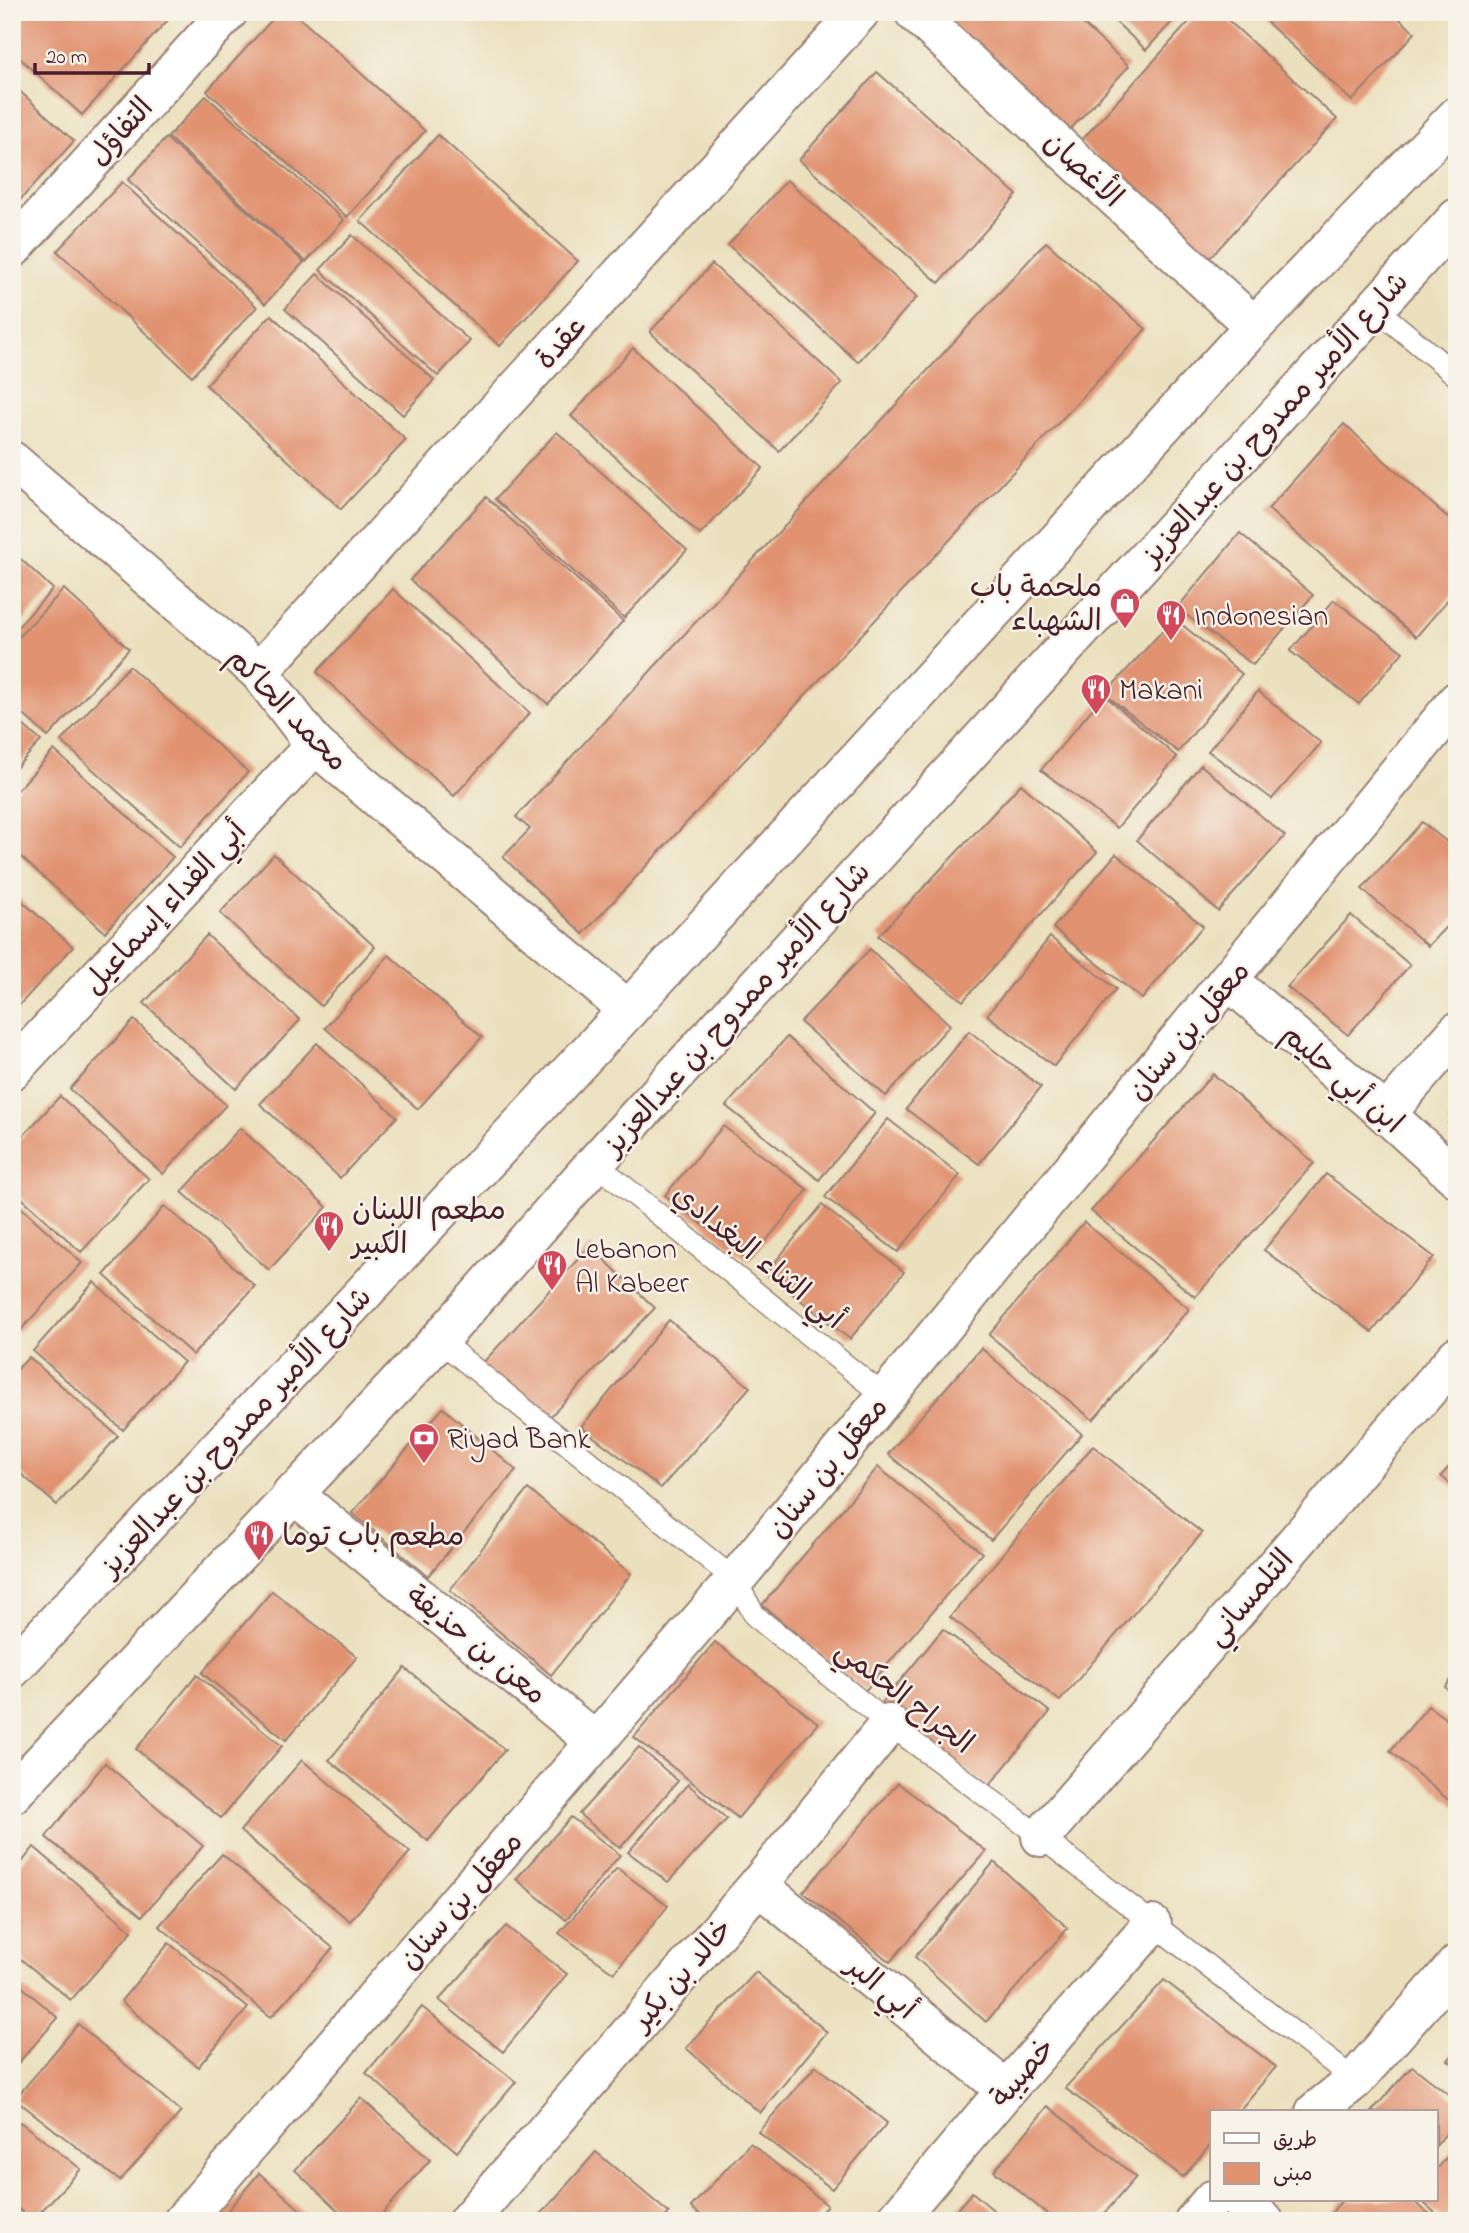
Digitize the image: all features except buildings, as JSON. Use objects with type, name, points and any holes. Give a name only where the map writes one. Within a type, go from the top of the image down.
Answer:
[{"type":"street","name":"التفاؤل","points":[[12,249],[228,12]]},
{"type":"street","name":"عقدة","points":[[259,672],[860,12]]},
{"type":"street","name":"الأغصان","points":[[914,12],[1255,326]]},
{"type":"street","name":"شارع الأمير ممدوح بن عبدالعزيز","points":[[12,1669],[628,1010],[1255,326],[1457,116]]},
{"type":"street","name":"شارع الأمير ممدوح بن عبدالعزيز","points":[[12,1794],[292,1493],[439,1340],[596,1163],[1457,218]]},
{"type":"street","name":"محمد الحاكم","points":[[12,461],[259,672],[315,745],[628,1010]]},
{"type":"street","name":"معقل بن سنان","points":[[183,2221],[735,1580],[1457,701]]},
{"type":"street","name":"أبي الفداء إسماعيل","points":[[12,1070],[315,745]]},
{"type":"street","name":"ابن أبي حليم","points":[[1228,980],[1457,1178]]},
{"type":"street","points":[[1385,1114],[1457,1032]]},
{"type":"street","name":"التلمساني","points":[[1041,1837],[1457,1356]]},
{"type":"street","name":"معن بن حذيفة","points":[[292,1493],[596,1742]]},
{"type":"street","name":"خالد بن بكير","points":[[468,2221],[758,1885],[889,1724]]},
{"type":"street","name":"أبي البر","points":[[758,1885],[1006,2090]]},
{"type":"street","name":"خصيبة","points":[[895,2221],[1152,1925]]},
{"type":"street","points":[[1318,2110],[1355,2080],[1457,1964]]},
{"type":"street","points":[[1194,2221],[1210,2202]]},
{"type":"street","points":[[1241,2202],[1264,2221]]},
{"type":"lane","points":[[1374,307],[1457,376]]},
{"type":"lane","name":"أبي الثناء البغدادي","points":[[596,1163],[884,1396]]},
{"type":"lane","name":"الجراح الحكمي","points":[[439,1340],[735,1580],[755,1616],[889,1724],[1041,1837],[1355,2080]]},
{"type":"place","name":"ملحمة باب الشهباء","points":[[1125,630]]},
{"type":"place","name":"Indonesian","points":[[1171,642]]},
{"type":"place","name":"Makani","points":[[1096,716]]},
{"type":"place","name":"مطعم اللبنان الكبير","points":[[329,1253]]},
{"type":"place","name":"Lebanon Al Kabeer","points":[[552,1292]]},
{"type":"place","name":"Riyad Bank","points":[[424,1465]]},
{"type":"place","name":"مطعم باب توما","points":[[259,1562]]}]
